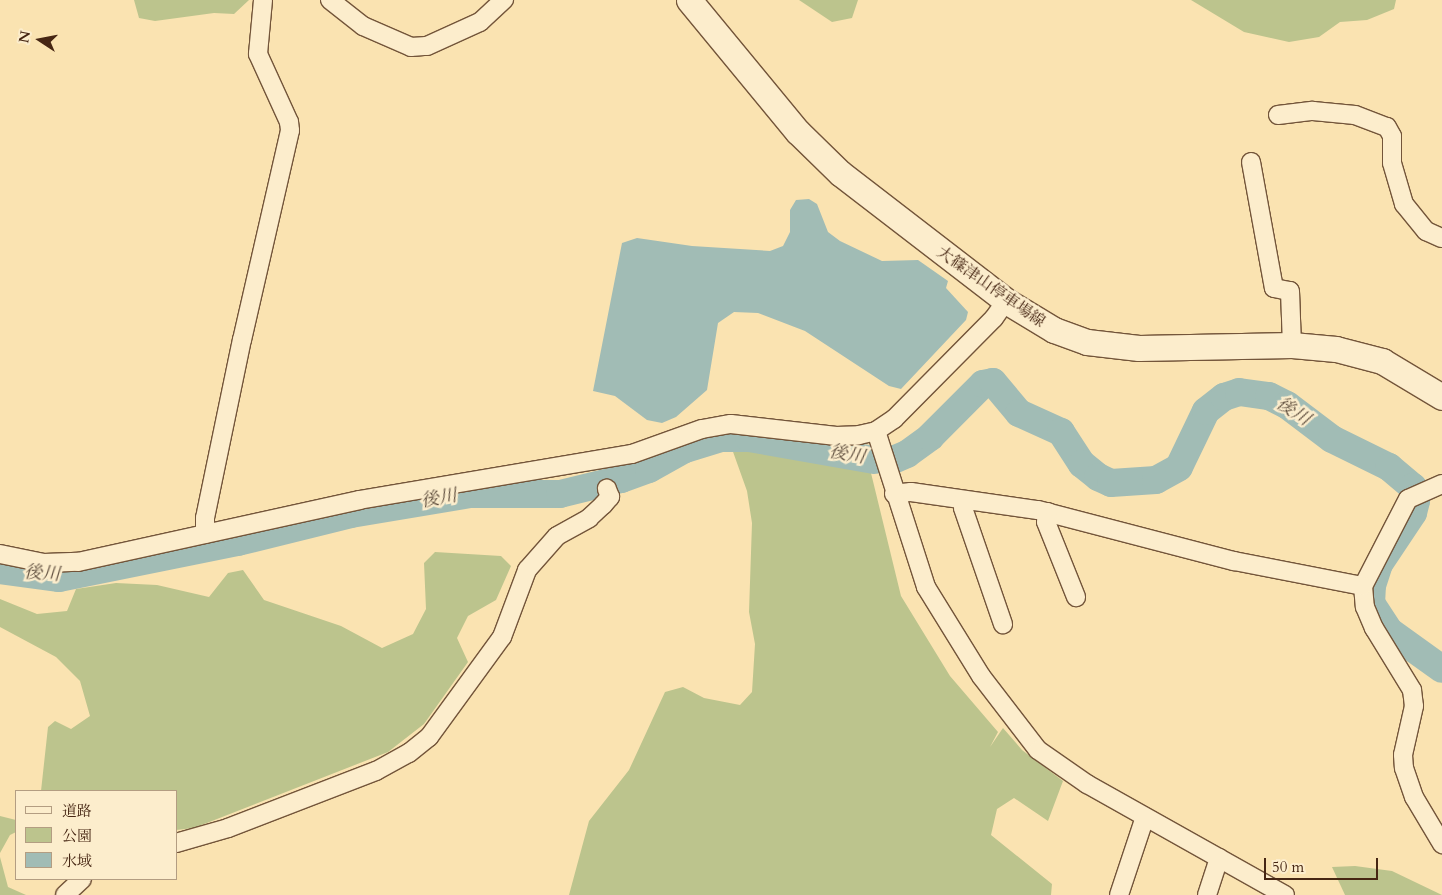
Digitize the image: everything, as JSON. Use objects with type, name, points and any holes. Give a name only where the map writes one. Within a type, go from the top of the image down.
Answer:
[{"type":"main road","name":"大篠津山停車場線","points":[[689,0],[798,132],[840,173],[1006,301],[1054,330],[1096,343],[1139,348],[1292,345],[1361,354],[1382,361],[1442,397]]},
{"type":"street","points":[[205,534],[205,518],[238,358],[290,130],[289,122],[258,54],[263,0]]},
{"type":"street","points":[[330,0],[363,26],[411,47],[427,46],[480,22],[504,0]]},
{"type":"street","points":[[1278,115],[1313,111],[1355,115],[1387,128],[1392,136],[1392,163],[1404,204],[1426,231],[1442,238]]},
{"type":"street","points":[[1251,162],[1274,288],[1290,291],[1292,345]]},
{"type":"street","points":[[0,554],[44,563],[78,562],[358,500],[632,454],[702,429],[731,424],[836,436],[876,431],[894,419],[994,318],[1006,301]]},
{"type":"street","points":[[876,431],[894,494],[926,586],[942,618],[1018,726],[1038,750],[1063,770],[1285,895]]},
{"type":"street","points":[[1442,484],[1416,493],[1373,562],[1364,586],[1365,607],[1374,628],[1412,690],[1414,706],[1403,755],[1404,768],[1414,797],[1442,844]]},
{"type":"street","points":[[178,842],[228,828],[376,771],[409,753],[429,736],[502,637],[527,570],[557,536],[589,518],[603,505],[610,497],[607,489]]},
{"type":"street","points":[[894,494],[911,492],[1048,512],[1234,561],[1364,586]]},
{"type":"street","points":[[964,500],[963,508],[1003,624]]},
{"type":"street","points":[[1048,512],[1046,522],[1076,597]]},
{"type":"street","points":[[1119,895],[1146,817]]},
{"type":"street","points":[[1207,895],[1219,858]]},
{"type":"street","points":[[66,895],[81,880]]},
{"type":"green space","points":[[134,0],[249,0],[234,14],[214,13],[155,21],[139,18]]},
{"type":"green space","points":[[799,0],[858,0],[852,18],[832,22]]},
{"type":"green space","points":[[1191,0],[1396,0],[1394,9],[1367,20],[1340,22],[1319,37],[1289,42],[1244,32]]},
{"type":"green space","points":[[747,442],[856,463],[871,473],[901,596],[950,676],[998,732],[990,747],[1003,728],[1022,750],[1063,781],[1048,821],[1014,798],[997,809],[991,835],[1052,884],[1051,895],[569,895],[589,821],[629,770],[665,692],[683,687],[704,698],[740,705],[752,692],[755,644],[749,612],[752,523],[747,491],[732,449]]},
{"type":"green space","points":[[435,552],[501,556],[511,566],[496,600],[468,616],[457,638],[468,662],[424,724],[388,752],[194,828],[178,830],[178,790],[41,790],[48,727],[55,721],[71,729],[90,716],[80,681],[56,657],[0,627],[0,599],[37,614],[67,611],[76,589],[116,583],[157,585],[209,597],[228,573],[243,570],[264,600],[341,626],[382,648],[413,634],[426,609],[424,563]]},
{"type":"green space","points":[[0,816],[15,820],[15,832],[10,835],[0,853]]},
{"type":"green space","points":[[0,857],[8,887],[26,895],[0,895]]},
{"type":"green space","points":[[1355,866],[1392,871],[1442,895],[1345,895],[1332,867]]},
{"type":"water","points":[[809,199],[817,204],[828,232],[840,241],[882,261],[918,260],[948,281],[946,288],[968,312],[966,320],[901,389],[889,386],[805,331],[758,313],[734,312],[718,323],[707,390],[676,417],[662,423],[647,420],[615,396],[593,391],[622,243],[637,238],[692,246],[770,251],[783,246],[790,232],[790,210],[796,200]]},
{"type":"waterway","name":"後川","points":[[893,460],[907,454],[930,437],[983,384],[993,382],[1019,413],[1061,432],[1082,464],[1098,477],[1111,483],[1156,480],[1179,467],[1206,411],[1224,397],[1239,392],[1269,396],[1287,405],[1332,439],[1389,467],[1413,487],[1416,501],[1413,513],[1379,564],[1372,585],[1371,603],[1389,631],[1442,669]]},
{"type":"waterway","name":"後川","points":[[0,570],[59,578],[238,542],[351,514],[470,494],[560,494],[621,479],[649,469],[685,449],[722,438],[749,438],[874,460]]}]
